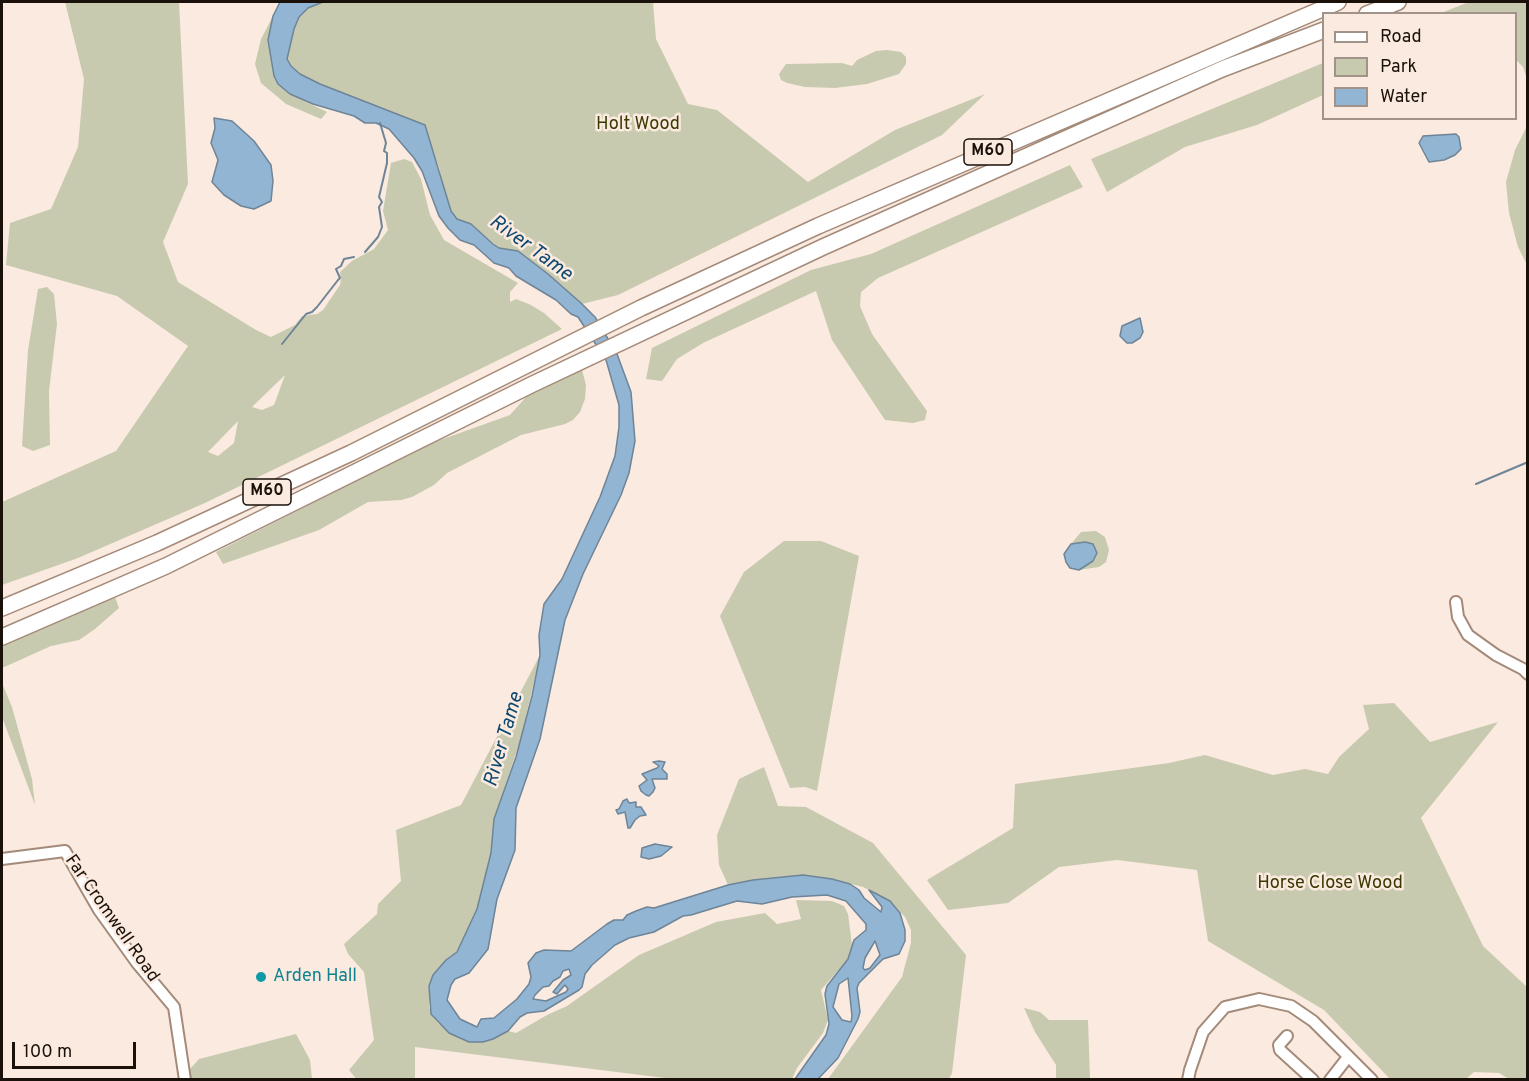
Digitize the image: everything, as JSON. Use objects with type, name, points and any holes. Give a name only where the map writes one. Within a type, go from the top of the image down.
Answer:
[{"type":"highway","name":"M60","points":[[2,608],[168,538],[351,453],[526,363],[818,226],[1338,2]]},
{"type":"highway","points":[[1372,12],[1398,2]]},
{"type":"highway","name":"M60","points":[[2,636],[166,566],[533,384],[823,247],[1222,69],[1322,30]]},
{"type":"street","points":[[1456,602],[1458,617],[1468,635],[1527,674]]},
{"type":"street","name":"Far Cromwell Road","points":[[2,859],[65,850],[99,910],[137,963],[174,1007],[184,1080]]},
{"type":"street","points":[[1188,1080],[1203,1032],[1210,1024],[1225,1008],[1259,999],[1291,1006],[1313,1021],[1372,1080]]},
{"type":"street","points":[[1287,1036],[1279,1045],[1280,1050],[1313,1080]]},
{"type":"street","points":[[1330,1080],[1348,1057]]},
{"type":"green space","points":[[65,2],[179,2],[188,184],[163,242],[178,282],[256,330],[271,337],[295,325],[302,316],[317,314],[323,310],[340,285],[340,272],[352,261],[374,249],[388,230],[383,211],[391,163],[404,159],[412,162],[421,179],[430,215],[444,240],[518,283],[510,292],[510,302],[516,299],[531,305],[562,329],[205,503],[78,558],[2,585],[2,502],[116,451],[188,346],[117,296],[6,265],[10,223],[51,209],[78,147],[84,79]],"holes":[[[285,375],[274,405],[262,410],[252,407]],[[238,421],[234,443],[218,456],[208,452]]]},
{"type":"green space","name":"Holt Wood","points":[[323,2],[653,2],[656,39],[688,104],[717,110],[808,182],[895,130],[985,94],[942,135],[618,295],[582,304],[518,251],[499,248],[471,224],[457,219],[446,201],[439,167],[425,125],[320,84],[300,74],[291,66],[287,59],[299,17],[308,8]]},
{"type":"green space","points":[[1469,2],[1527,2],[1527,79],[1523,67],[1517,61],[1517,12],[1444,12]]},
{"type":"green space","points":[[273,16],[268,40],[274,76],[278,84],[290,94],[327,112],[321,119],[286,104],[261,83],[255,64],[261,39]]},
{"type":"green space","points":[[876,51],[901,52],[906,57],[906,64],[899,74],[867,84],[835,88],[805,87],[781,80],[779,74],[786,64],[842,63],[852,66],[857,60]]},
{"type":"green space","points":[[1322,63],[1322,95],[1257,125],[1185,147],[1107,192],[1091,159]]},
{"type":"green space","points":[[1527,126],[1527,265],[1518,247],[1509,213],[1506,182],[1515,150]]},
{"type":"green space","points":[[1070,165],[1083,187],[878,278],[861,292],[860,306],[872,334],[927,411],[925,420],[913,423],[885,420],[832,340],[816,291],[703,343],[677,359],[662,381],[646,379],[652,348],[811,270],[871,254]]},
{"type":"green space","points":[[47,287],[54,294],[57,324],[49,391],[50,445],[33,451],[22,446],[28,350],[38,289]]},
{"type":"green space","points":[[582,370],[586,385],[585,399],[580,412],[573,420],[565,424],[521,435],[447,473],[434,485],[412,497],[368,502],[319,530],[223,564],[216,552],[429,444],[510,415],[526,397]]},
{"type":"green space","points":[[1096,531],[1105,537],[1109,550],[1106,562],[1099,567],[1079,570],[1092,561],[1071,544],[1081,532]]},
{"type":"green space","points":[[784,541],[821,541],[859,556],[817,791],[805,787],[790,788],[720,616],[744,572]]},
{"type":"green space","points":[[115,597],[119,608],[79,640],[51,646],[2,668],[2,645]]},
{"type":"green space","points":[[540,655],[521,738],[494,819],[491,853],[477,909],[457,952],[446,960],[433,975],[429,1006],[431,1014],[439,1024],[493,1039],[508,1031],[516,1033],[567,1006],[639,955],[716,922],[765,913],[777,924],[801,919],[796,900],[832,901],[844,906],[848,914],[852,945],[848,959],[821,990],[828,1020],[823,1033],[797,1068],[792,1079],[673,1079],[415,1047],[415,1079],[357,1080],[349,1070],[374,1040],[364,972],[348,954],[344,944],[377,914],[378,904],[401,881],[396,830],[461,805]]},
{"type":"green space","points":[[2,683],[12,707],[32,779],[35,805],[2,717]]},
{"type":"green space","name":"Horse Close Wood","points":[[1394,703],[1430,742],[1498,722],[1421,818],[1483,946],[1527,987],[1527,1079],[1509,1079],[1499,1073],[1474,1072],[1466,1079],[1390,1079],[1324,1010],[1208,941],[1197,870],[1117,860],[1059,867],[1008,903],[948,910],[927,880],[1013,828],[1015,784],[1169,763],[1205,755],[1273,775],[1305,769],[1328,774],[1339,757],[1369,729],[1363,705]]},
{"type":"green space","points":[[764,767],[778,806],[806,807],[873,843],[966,955],[952,1073],[949,1079],[828,1079],[902,977],[911,943],[911,930],[905,917],[890,901],[863,887],[832,879],[753,880],[728,885],[719,865],[717,835],[739,779]]},
{"type":"green space","points":[[1024,1008],[1040,1012],[1049,1020],[1088,1020],[1090,1079],[1056,1079],[1056,1065],[1035,1032]]},
{"type":"green space","points":[[296,1034],[310,1060],[312,1079],[191,1079],[189,1070],[199,1059]]},
{"type":"water","points":[[280,2],[323,2],[308,8],[299,17],[287,59],[291,66],[300,74],[320,84],[425,125],[451,211],[457,219],[471,224],[499,248],[518,251],[582,304],[595,317],[617,354],[631,392],[635,441],[629,473],[621,495],[583,574],[565,620],[540,739],[516,808],[515,850],[497,899],[488,949],[469,973],[455,979],[447,1000],[460,1019],[477,1027],[481,1019],[494,1018],[517,999],[529,984],[531,977],[528,963],[536,953],[544,950],[571,951],[614,920],[623,920],[627,915],[647,907],[654,908],[728,885],[753,880],[803,875],[832,879],[850,884],[859,890],[864,898],[881,912],[882,907],[869,890],[890,901],[900,913],[905,930],[905,941],[899,954],[883,959],[859,983],[857,988],[860,1012],[858,1019],[838,1058],[818,1079],[795,1079],[826,1035],[829,1024],[825,994],[827,986],[848,959],[854,940],[866,930],[866,924],[846,901],[827,895],[792,897],[762,904],[737,901],[683,916],[654,932],[629,938],[615,945],[592,965],[585,974],[579,990],[544,1011],[527,1013],[520,1017],[508,1031],[493,1039],[469,1042],[449,1033],[431,1014],[429,986],[433,975],[446,960],[457,952],[477,909],[491,853],[494,819],[516,757],[532,696],[540,655],[539,635],[544,604],[562,579],[600,497],[615,456],[619,405],[606,360],[578,317],[571,314],[556,300],[516,276],[509,268],[494,263],[474,245],[460,240],[439,216],[422,171],[414,158],[389,129],[313,104],[290,94],[278,84],[274,76],[268,40],[273,16]],"holes":[[[875,941],[880,955],[870,968],[865,970],[863,968],[865,958]],[[569,969],[571,975],[563,980],[553,992],[557,994],[565,985],[568,989],[566,992],[546,1001],[533,999],[543,987],[549,986],[560,977],[563,971]],[[848,978],[851,1022],[842,1020],[833,1007],[839,984]]]},
{"type":"water","points":[[214,118],[232,121],[254,141],[271,165],[273,181],[271,201],[254,209],[241,206],[224,195],[212,182],[218,160],[211,143],[215,128]]},
{"type":"water","points":[[1456,134],[1459,137],[1461,149],[1444,160],[1429,162],[1419,143],[1423,136]]},
{"type":"water","points":[[1140,318],[1143,332],[1140,338],[1127,343],[1120,336],[1122,326]]},
{"type":"water","points":[[1085,542],[1093,544],[1097,553],[1093,561],[1079,570],[1070,568],[1064,554],[1071,544]]},
{"type":"water","points":[[653,762],[665,762],[662,769],[667,774],[667,779],[652,779],[655,788],[649,796],[646,795],[639,786],[647,780],[642,774],[657,768],[659,766]]},
{"type":"water","points":[[627,799],[629,803],[636,802],[636,807],[641,807],[646,815],[635,820],[630,828],[628,828],[625,812],[618,814],[616,810]]},
{"type":"water","points":[[655,844],[672,847],[661,856],[649,859],[641,857],[642,848]]},
{"type":"waterway","points":[[365,252],[378,237],[382,227],[379,207],[382,202],[379,197],[387,153],[384,151],[386,143],[380,123]]},
{"type":"waterway","points":[[282,344],[306,314],[317,307],[340,278],[336,269],[341,266],[344,259],[354,257]]},
{"type":"waterway","points":[[1476,484],[1528,462]]},
{"type":"place","name":"Arden Hall","points":[[261,977]]},
{"type":"water label","name":"River Tame","points":[[530,249]]},
{"type":"water label","name":"River Tame","points":[[505,740]]}]
